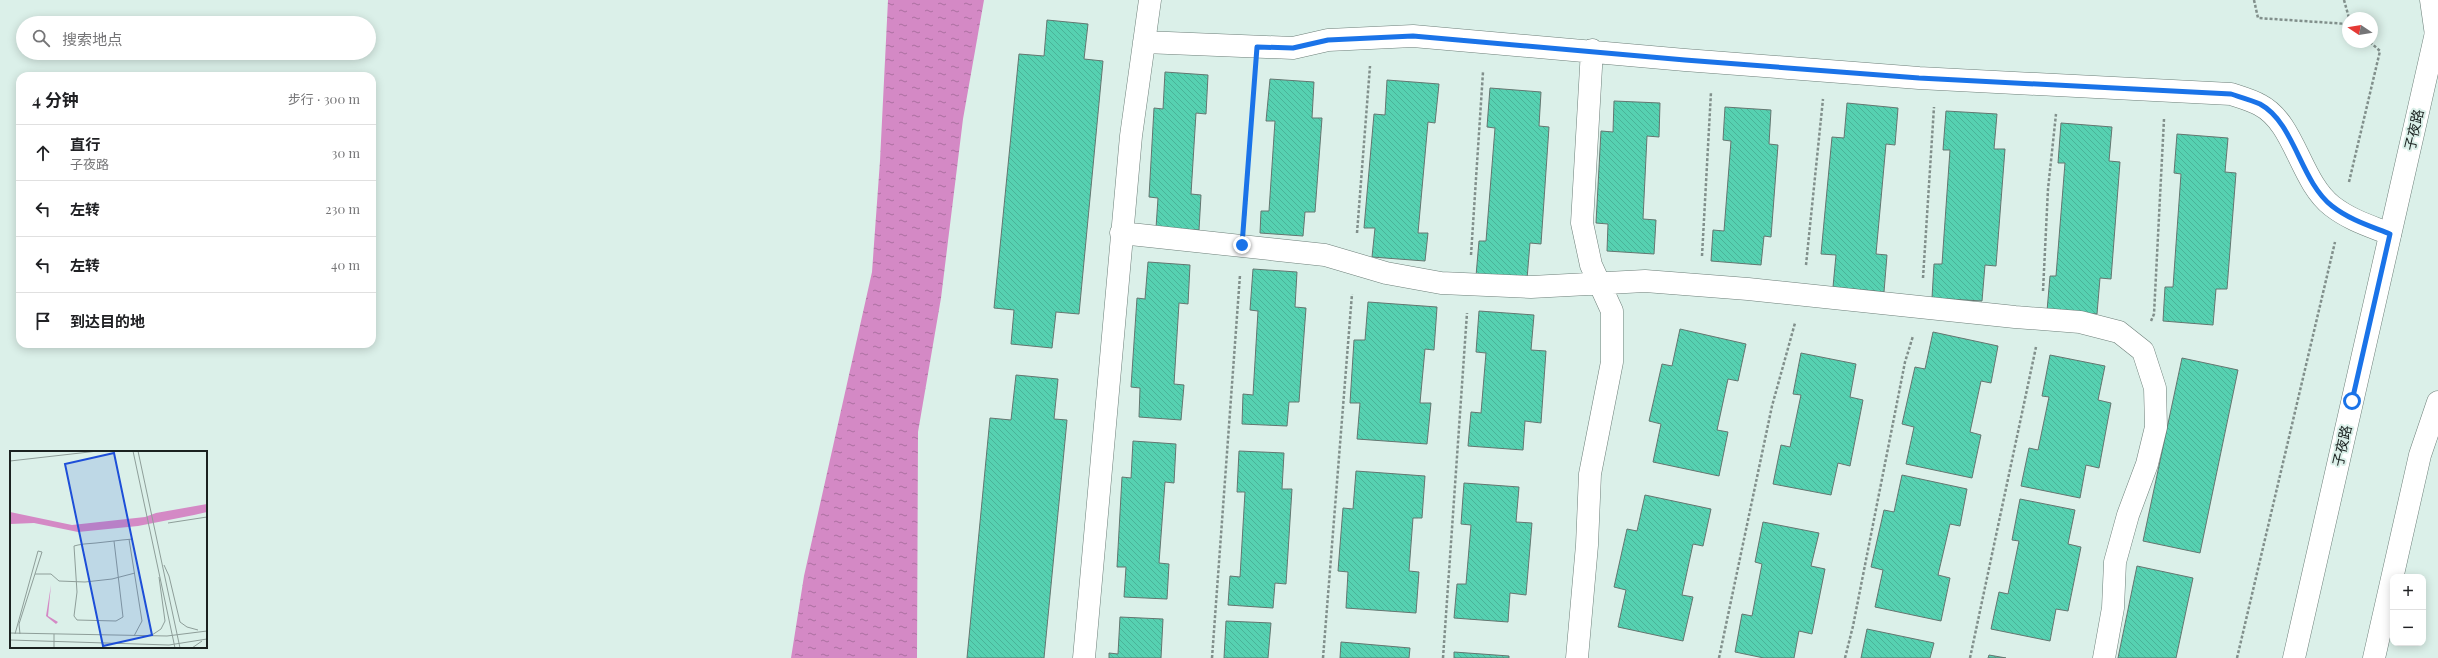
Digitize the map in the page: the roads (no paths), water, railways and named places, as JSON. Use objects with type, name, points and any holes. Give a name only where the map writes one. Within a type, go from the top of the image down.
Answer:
[{"type":"street","points":[[1084,658],[1121,234],[1131,136],[1150,0]]},
{"type":"street","points":[[2431,0],[2437,29]]},
{"type":"street","name":"子夜路","points":[[2294,658],[2437,29]]},
{"type":"street","points":[[1144,42],[1293,48],[1328,40],[1413,36],[1826,71],[2231,94],[2261,105],[2276,119],[2288,137],[2311,182],[2331,206],[2354,221],[2390,234]]},
{"type":"street","points":[[1577,658],[1587,545],[1590,474],[1612,362],[1612,310],[1591,265],[1582,223],[1592,50]]},
{"type":"street","points":[[1121,234],[1325,254],[1386,272],[1434,282],[1531,287],[1645,281],[1700,285],[2080,322],[2119,332],[2143,351],[2155,388],[2156,427],[2147,464],[2128,515],[2115,562],[2113,608],[2104,658]]},
{"type":"street","points":[[2374,658],[2420,455],[2438,402]]},
{"type":"water","points":[[888,0],[984,0],[963,119],[941,298],[918,432],[917,658],[791,658],[804,576],[872,272],[880,161]]}]
